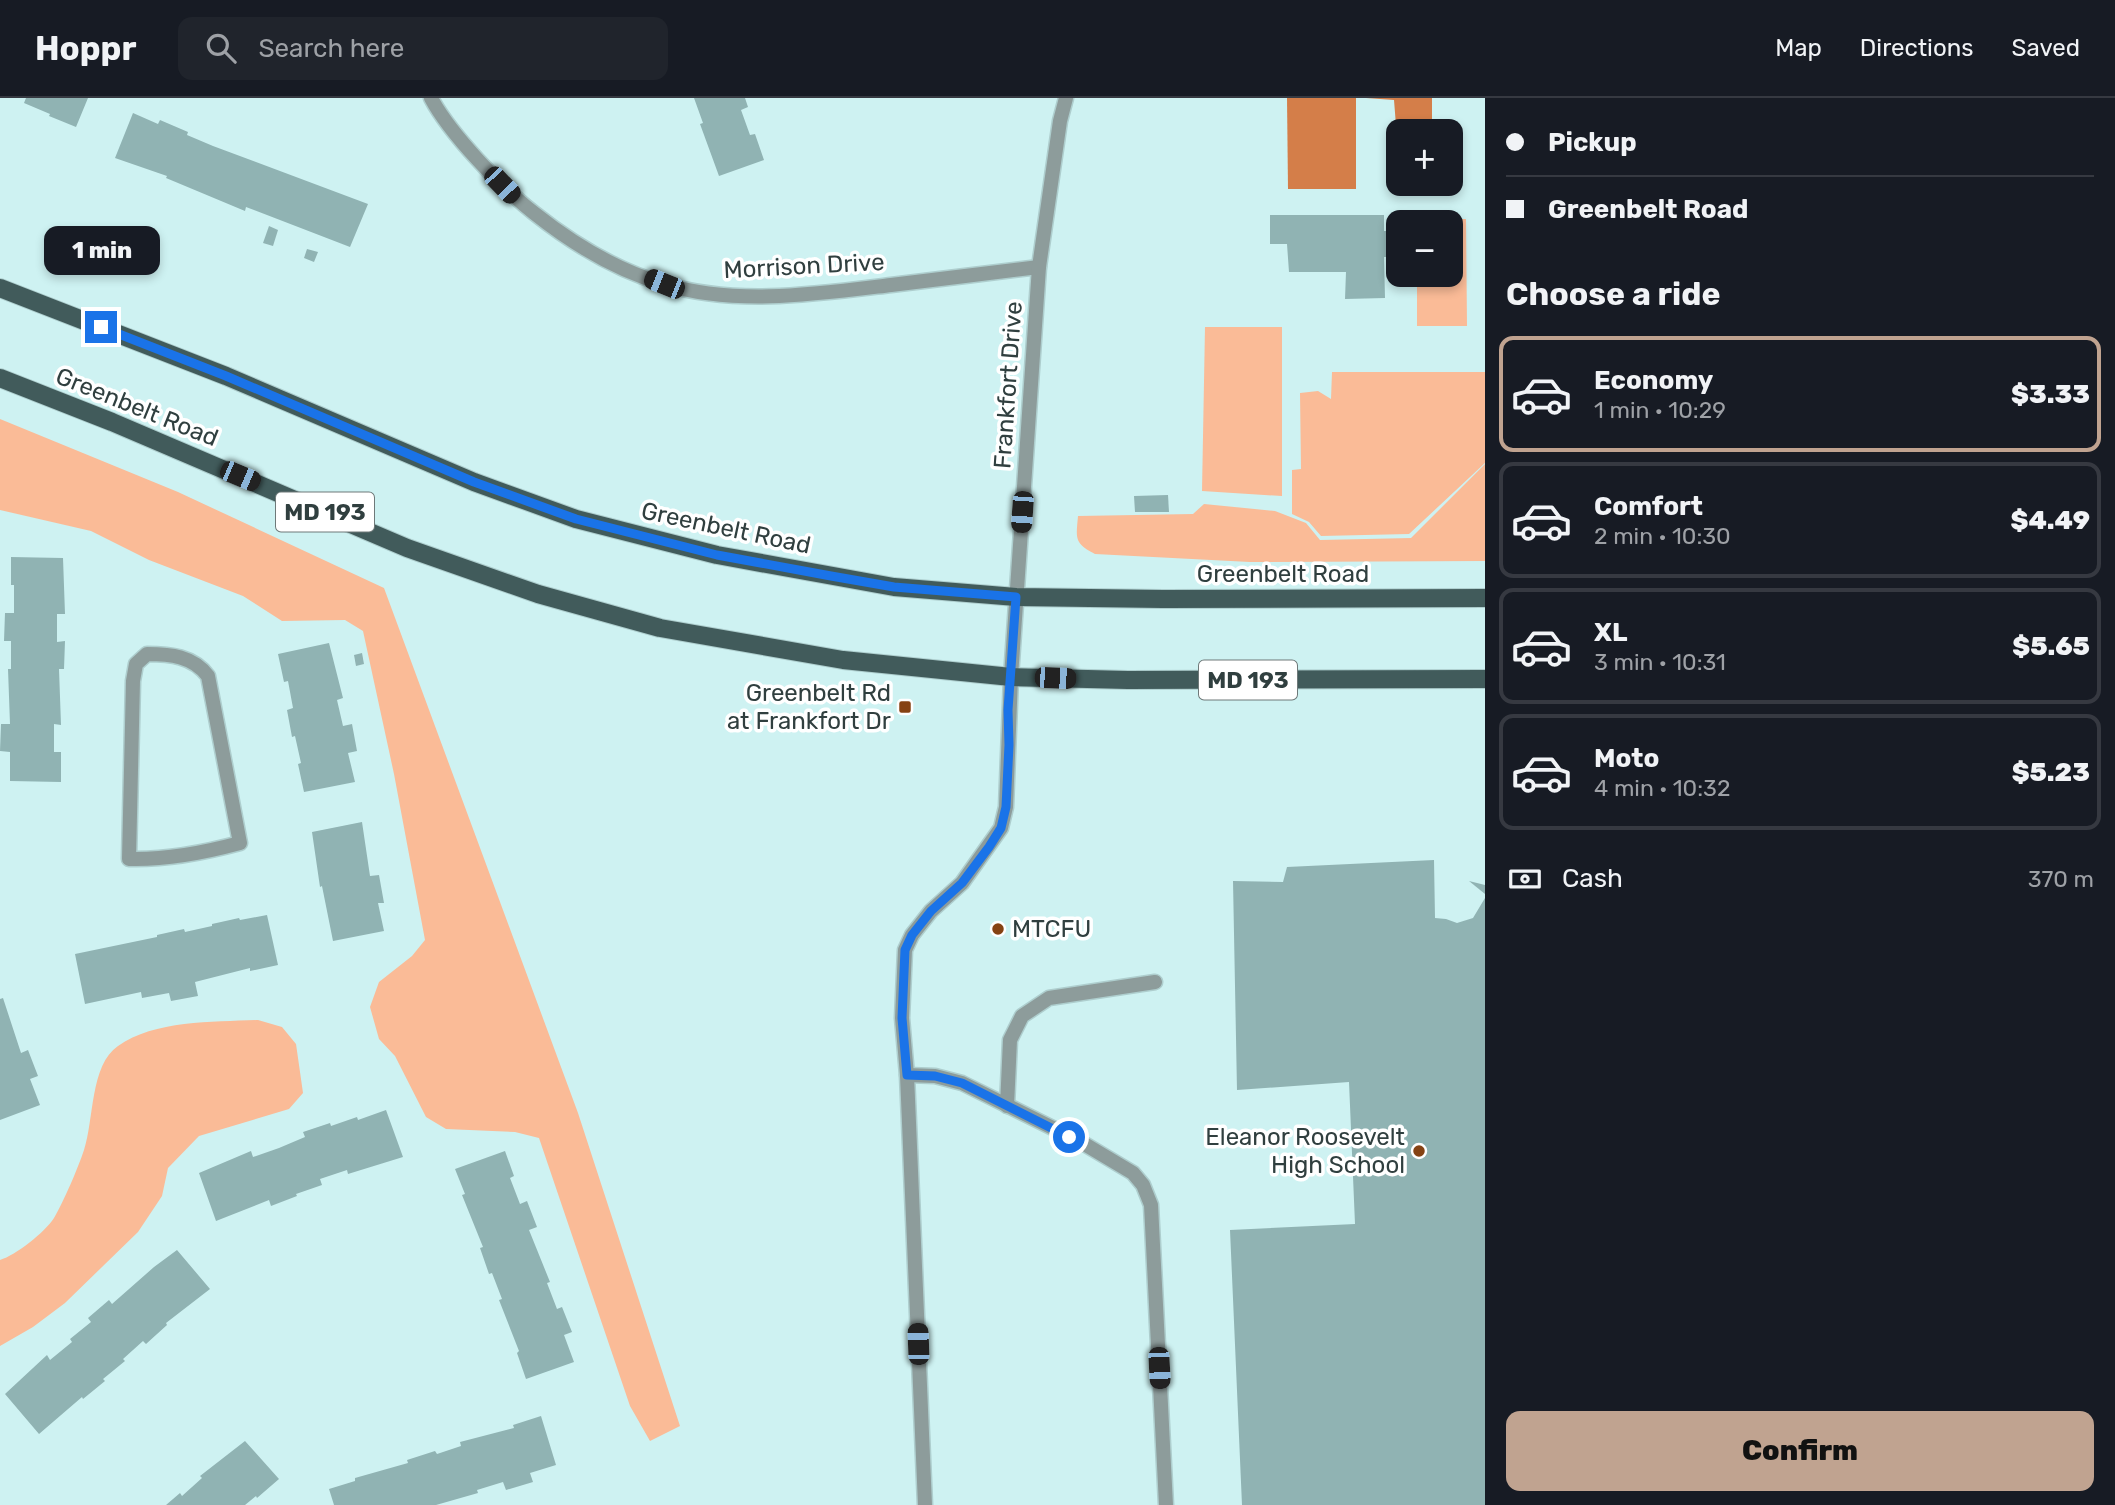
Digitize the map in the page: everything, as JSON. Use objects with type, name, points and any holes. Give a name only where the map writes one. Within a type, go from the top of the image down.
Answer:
[{"type":"main road","name":"Greenbelt Road","points":[[0,288],[226,376],[474,482],[576,519],[717,555],[894,587],[1016,597],[1485,598]]},
{"type":"main road","name":"Greenbelt Road","points":[[0,378],[112,422],[407,548],[538,594],[660,628],[842,660],[1011,677],[1128,680],[1485,679]]},
{"type":"street","name":"Morrison Drive","points":[[432,98],[446,120],[488,171],[516,199],[569,240],[611,264],[664,284],[740,297],[838,291],[1039,267]]},
{"type":"street","name":"Frankfort Drive","points":[[925,1505],[907,1075],[902,1018],[905,950],[912,935],[931,911],[962,883],[1001,828],[1006,795],[1016,597],[1039,267],[1060,121],[1066,98]]},
{"type":"street","points":[[147,654],[186,659],[200,665],[208,676],[240,843],[180,856],[150,860],[129,859],[133,681],[136,664],[147,654]]},
{"type":"street","points":[[1007,1106],[1010,1040],[1022,1016],[1049,999],[1155,982]]},
{"type":"street","points":[[907,1075],[935,1076],[962,1083],[1081,1142],[1133,1172],[1143,1185],[1151,1205],[1166,1505]]},
{"type":"shaded area","points":[[1287,98],[1356,98],[1356,189],[1288,189]]},
{"type":"shaded area","points":[[1366,98],[1432,98],[1432,119],[1396,119],[1394,100]]},
{"type":"shaded area","points":[[1463,219],[1466,219],[1467,326],[1417,326],[1417,287],[1463,287]]},
{"type":"shaded area","points":[[1205,327],[1282,327],[1282,496],[1202,491]]},
{"type":"shaded area","points":[[1332,372],[1485,372],[1485,463],[1409,534],[1321,536],[1309,522],[1292,514],[1292,470],[1301,469],[1300,393],[1318,391],[1331,399]]},
{"type":"shaded area","points":[[0,419],[178,492],[384,588],[578,1113],[680,1426],[650,1441],[630,1406],[539,1138],[515,1132],[446,1129],[426,1117],[395,1056],[379,1039],[370,1007],[379,982],[412,956],[425,940],[394,774],[363,631],[345,620],[282,621],[243,596],[149,560],[91,531],[0,510]]},
{"type":"shaded area","points":[[1485,464],[1485,561],[1250,562],[1095,554],[1083,547],[1077,535],[1078,516],[1193,514],[1204,504],[1275,511],[1306,523],[1320,540],[1411,538]]},
{"type":"shaded area","points":[[258,1020],[282,1027],[296,1044],[303,1093],[289,1109],[199,1136],[168,1168],[162,1196],[138,1232],[65,1303],[33,1327],[0,1346],[0,1260],[37,1237],[58,1211],[84,1150],[94,1094],[102,1066],[109,1055],[118,1046],[149,1031],[204,1022]]},
{"type":"building","points":[[26,98],[88,98],[76,127],[24,103]]},
{"type":"building","points":[[694,98],[745,98],[748,107],[741,110],[750,135],[755,134],[764,160],[719,176],[700,124],[703,123]]},
{"type":"building","points":[[133,113],[158,124],[160,120],[213,146],[368,204],[350,247],[246,207],[245,211],[166,178],[167,176],[115,158]]},
{"type":"building","points":[[1270,215],[1384,215],[1385,298],[1345,299],[1346,272],[1289,272],[1287,244],[1270,244]]},
{"type":"building","points":[[269,226],[278,230],[273,246],[263,243]]},
{"type":"building","points":[[307,249],[318,252],[314,262],[304,258]]},
{"type":"building","points":[[1168,495],[1169,512],[1135,512],[1134,496]]},
{"type":"building","points":[[11,557],[63,558],[65,614],[57,614],[57,642],[65,641],[64,669],[59,669],[61,725],[54,724],[54,752],[61,752],[61,782],[10,781],[10,752],[0,751],[1,724],[10,724],[8,669],[11,669],[11,641],[4,641],[5,613],[14,613]]},
{"type":"building","points":[[329,643],[343,698],[337,700],[343,726],[352,724],[357,751],[348,753],[355,782],[304,792],[298,764],[301,763],[287,710],[293,708],[288,681],[284,682],[278,654]]},
{"type":"building","points":[[362,653],[364,664],[356,666],[354,655]]},
{"type":"building","points":[[362,822],[370,876],[379,875],[384,903],[378,903],[384,931],[333,941],[322,886],[320,887],[312,832]]},
{"type":"building","name":"Eleanor Roosevelt High School","points":[[1434,860],[1435,918],[1457,923],[1473,918],[1485,898],[1485,1505],[1242,1505],[1230,1230],[1355,1224],[1349,1082],[1237,1090],[1233,881],[1283,882],[1287,867]]},
{"type":"building","points":[[1469,881],[1485,885],[1485,894]]},
{"type":"building","points":[[267,915],[278,965],[250,971],[250,968],[195,982],[198,996],[171,1001],[169,993],[142,998],[141,992],[85,1004],[75,954],[184,929],[185,932],[239,918]]},
{"type":"building","points":[[3,998],[21,1053],[28,1050],[38,1076],[30,1079],[40,1105],[0,1120],[0,999]]},
{"type":"building","points":[[386,1110],[403,1157],[348,1174],[347,1170],[320,1179],[322,1185],[296,1194],[297,1196],[271,1206],[269,1200],[216,1221],[199,1173],[251,1151],[253,1157],[279,1148],[305,1137],[303,1132],[357,1117],[358,1120]]},
{"type":"building","points":[[505,1151],[514,1176],[510,1178],[520,1204],[527,1201],[537,1227],[529,1230],[550,1282],[547,1283],[557,1309],[562,1307],[572,1332],[564,1335],[574,1362],[526,1379],[517,1353],[519,1351],[499,1300],[502,1299],[492,1273],[489,1274],[480,1248],[483,1247],[462,1195],[465,1194],[455,1169]]},
{"type":"building","points":[[177,1250],[210,1289],[166,1323],[167,1325],[146,1344],[143,1341],[123,1359],[125,1361],[103,1379],[105,1381],[39,1434],[5,1394],[47,1355],[50,1360],[72,1342],[70,1339],[91,1322],[88,1318],[109,1300],[112,1304]]},
{"type":"building","points":[[541,1416],[556,1465],[530,1473],[533,1482],[506,1490],[503,1482],[477,1490],[478,1493],[436,1505],[334,1505],[329,1489],[355,1481],[355,1478],[408,1463],[407,1460],[461,1446],[460,1442],[514,1428],[513,1425]]},
{"type":"building","points":[[245,1441],[279,1479],[257,1498],[256,1496],[245,1505],[166,1505],[180,1493],[182,1496],[202,1478],[200,1476]]},
{"type":"place","name":"Greenbelt Rd at Frankfort Dr","points":[[905,707]]},
{"type":"place","name":"MTCFU","points":[[998,929]]},
{"type":"place","name":"Eleanor Roosevelt High School","points":[[1419,1151]]},
{"type":"route","points":[[101,327],[226,376],[474,482],[576,519],[717,555],[831,576],[894,587],[1016,597],[1008,710],[1006,807],[1001,828],[989,847],[962,883],[931,911],[912,935],[905,950],[902,1018],[907,1075],[935,1076],[962,1083],[1069,1137]]}]
